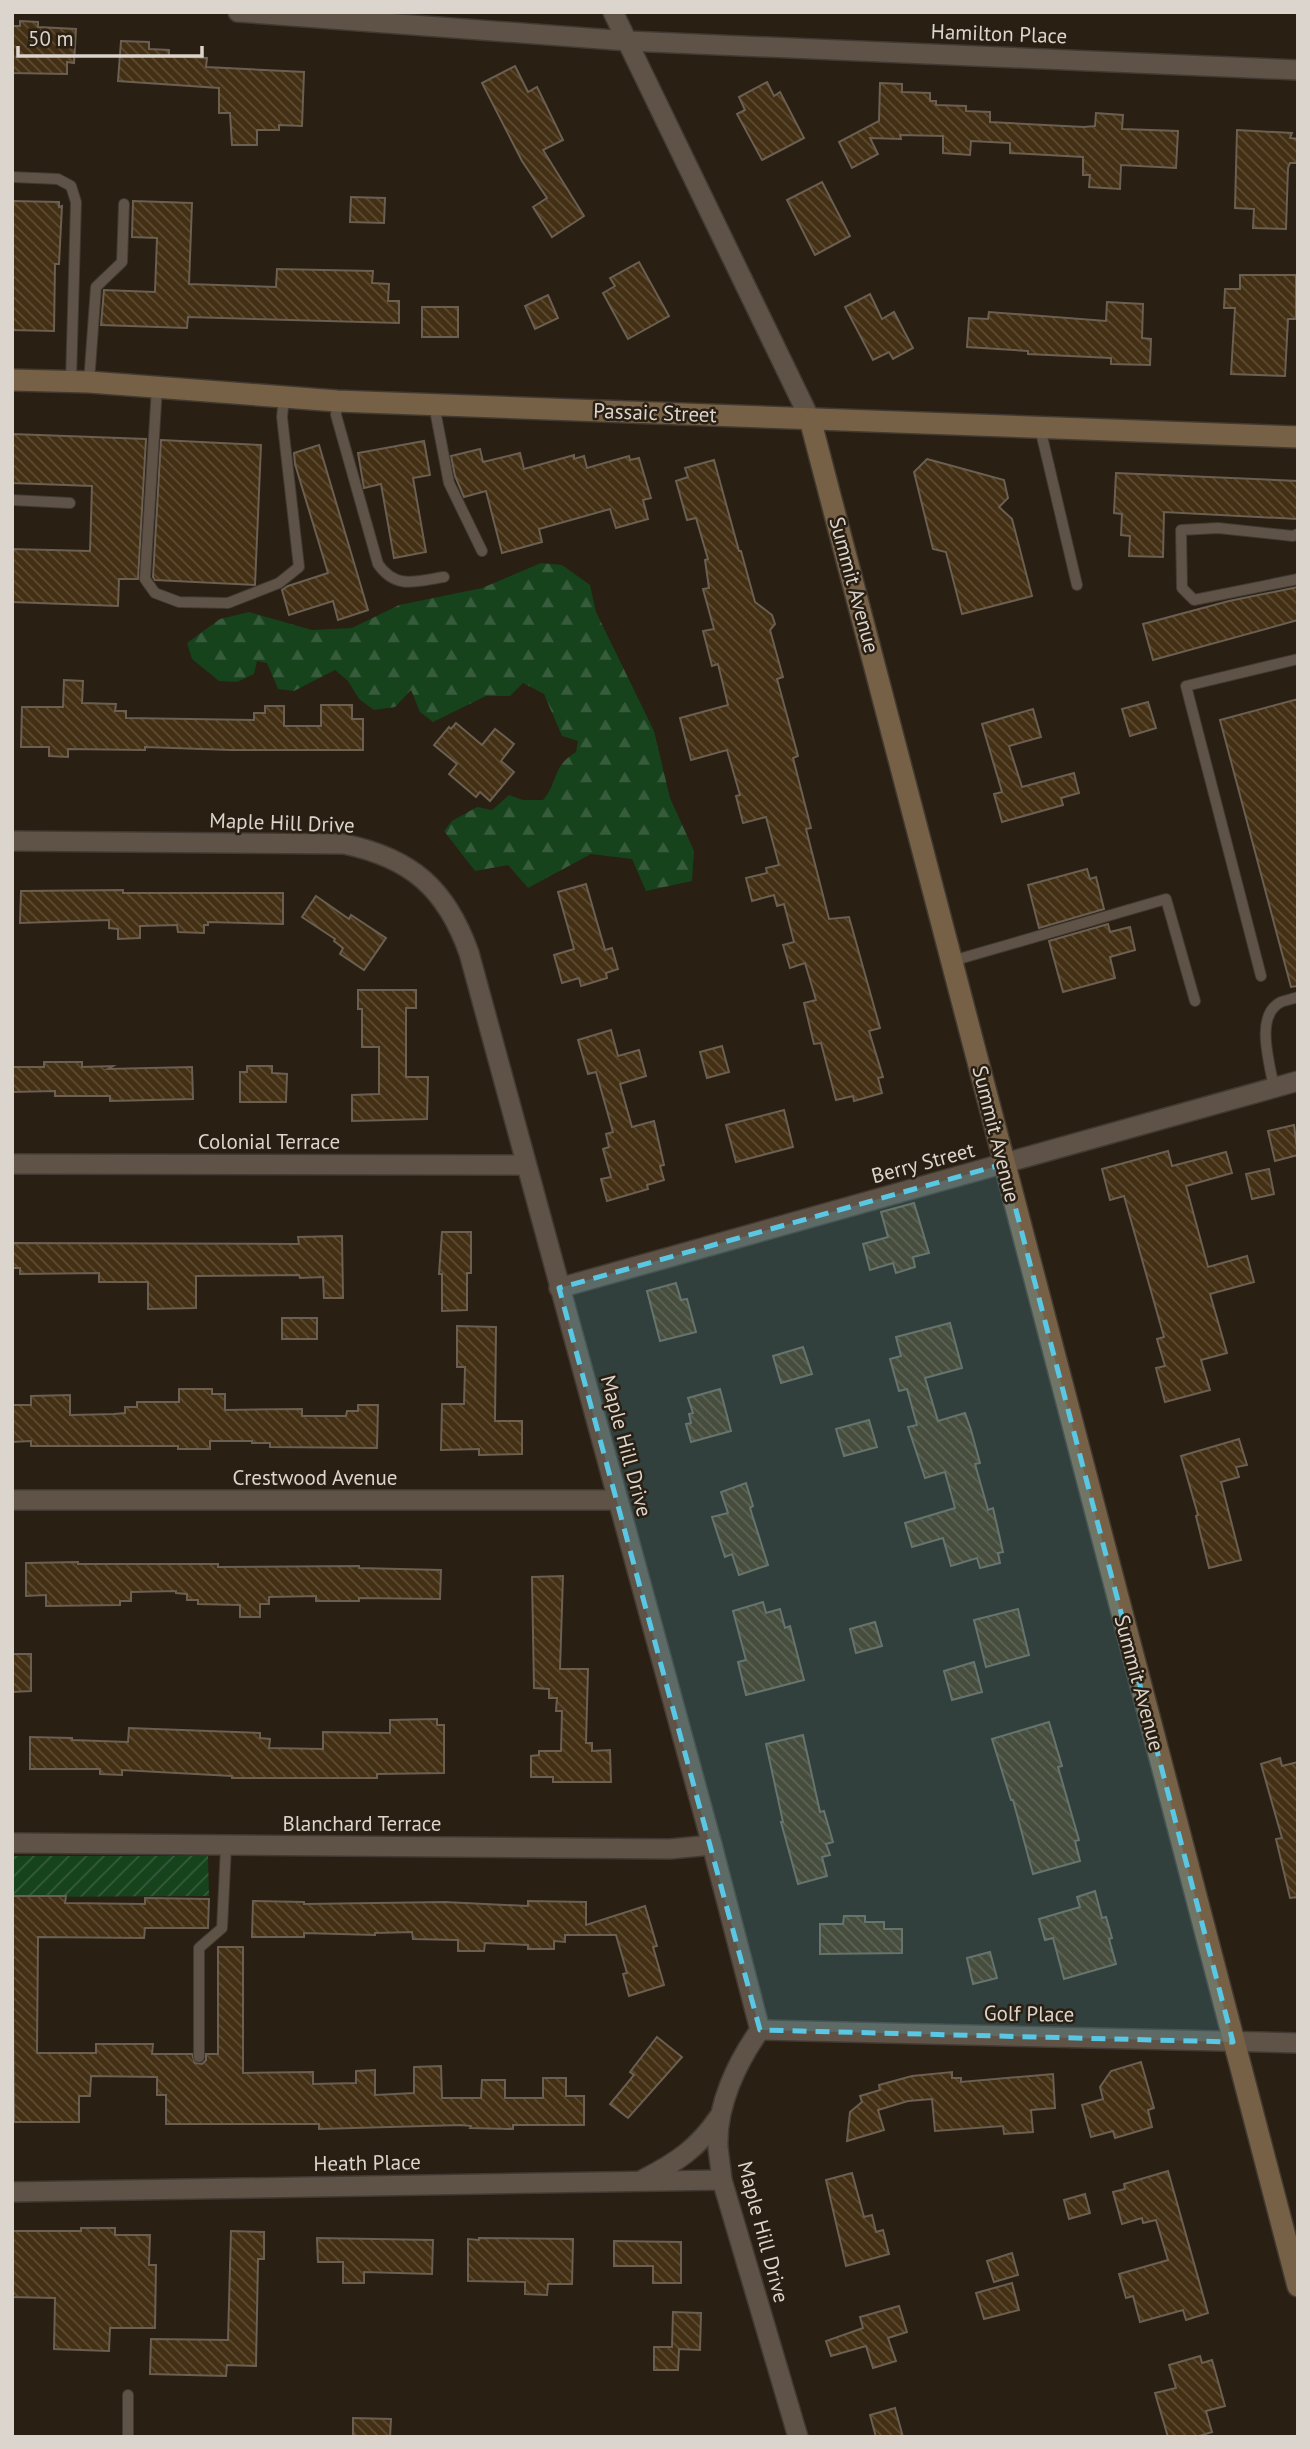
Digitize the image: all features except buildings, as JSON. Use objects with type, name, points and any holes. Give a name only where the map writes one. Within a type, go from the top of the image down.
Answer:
[{"type":"street","name":"Hamilton Place","points":[[238,12],[628,41],[1298,70]]},
{"type":"street","name":"Summit Avenue","points":[[613,12],[810,419],[1298,2286]]},
{"type":"street","name":"Passaic Street","points":[[12,380],[80,382],[337,401],[1298,437]]},
{"type":"street","name":"Maple Hill Drive","points":[[12,841],[344,844],[373,850],[399,861],[437,892],[459,925],[469,953],[712,1845],[760,2030],[733,2077],[722,2113],[718,2145],[722,2180],[798,2437]]},
{"type":"street","name":"Berry Street","points":[[559,1287],[1298,1081]]},
{"type":"street","name":"Colonial Terrace","points":[[12,1164],[526,1165]]},
{"type":"street","name":"Crestwood Avenue","points":[[12,1500],[618,1500]]},
{"type":"street","name":"Blanchard Terrace","points":[[12,1843],[670,1849],[712,1845]]},
{"type":"street","name":"Golf Place","points":[[760,2030],[1298,2043]]},
{"type":"street","points":[[639,2181],[675,2163],[704,2138],[722,2113]]},
{"type":"street","name":"Heath Place","points":[[12,2192],[722,2180]]},
{"type":"lane","points":[[12,177],[58,179],[71,187],[76,202],[80,382]]},
{"type":"lane","points":[[80,382],[96,287],[122,262],[124,204]]},
{"type":"lane","points":[[157,388],[145,579],[155,593],[179,602],[228,603],[278,583],[299,567],[282,417],[284,398]]},
{"type":"lane","points":[[337,401],[336,415],[377,564],[385,575],[405,583],[444,577]]},
{"type":"lane","points":[[434,405],[449,483],[482,551]]},
{"type":"lane","points":[[1040,428],[1077,585]]},
{"type":"lane","points":[[12,500],[70,503]]},
{"type":"lane","points":[[1298,534],[1293,536],[1218,528],[1181,530],[1182,588],[1194,600],[1298,579]]},
{"type":"lane","points":[[1261,976],[1185,686],[1298,659]]},
{"type":"lane","points":[[951,961],[1166,899],[1195,1001]]},
{"type":"lane","points":[[1274,1087],[1265,1032],[1268,1014],[1279,1003],[1298,997]]},
{"type":"lane","points":[[199,2057],[199,1948],[222,1928],[226,1847]]},
{"type":"lane","points":[[128,2395],[128,2437]]},
{"type":"highlighted area","points":[[1004,1164],[1233,2042],[760,2030],[559,1288]]},
{"type":"green space","points":[[541,563],[562,565],[590,585],[596,612],[654,731],[670,798],[694,851],[692,881],[646,891],[632,859],[591,854],[528,888],[508,865],[475,871],[444,831],[452,821],[477,807],[492,810],[509,795],[523,800],[543,800],[563,763],[576,752],[578,741],[562,736],[544,694],[523,683],[510,696],[486,696],[433,722],[420,712],[411,690],[395,707],[374,710],[359,699],[348,681],[335,670],[294,691],[278,689],[267,663],[257,661],[254,674],[237,682],[219,681],[192,659],[187,643],[220,619],[249,612],[312,630],[352,628],[399,605],[482,588]]},
{"type":"green space","points":[[12,1856],[208,1856],[209,1896],[12,1897]]}]
